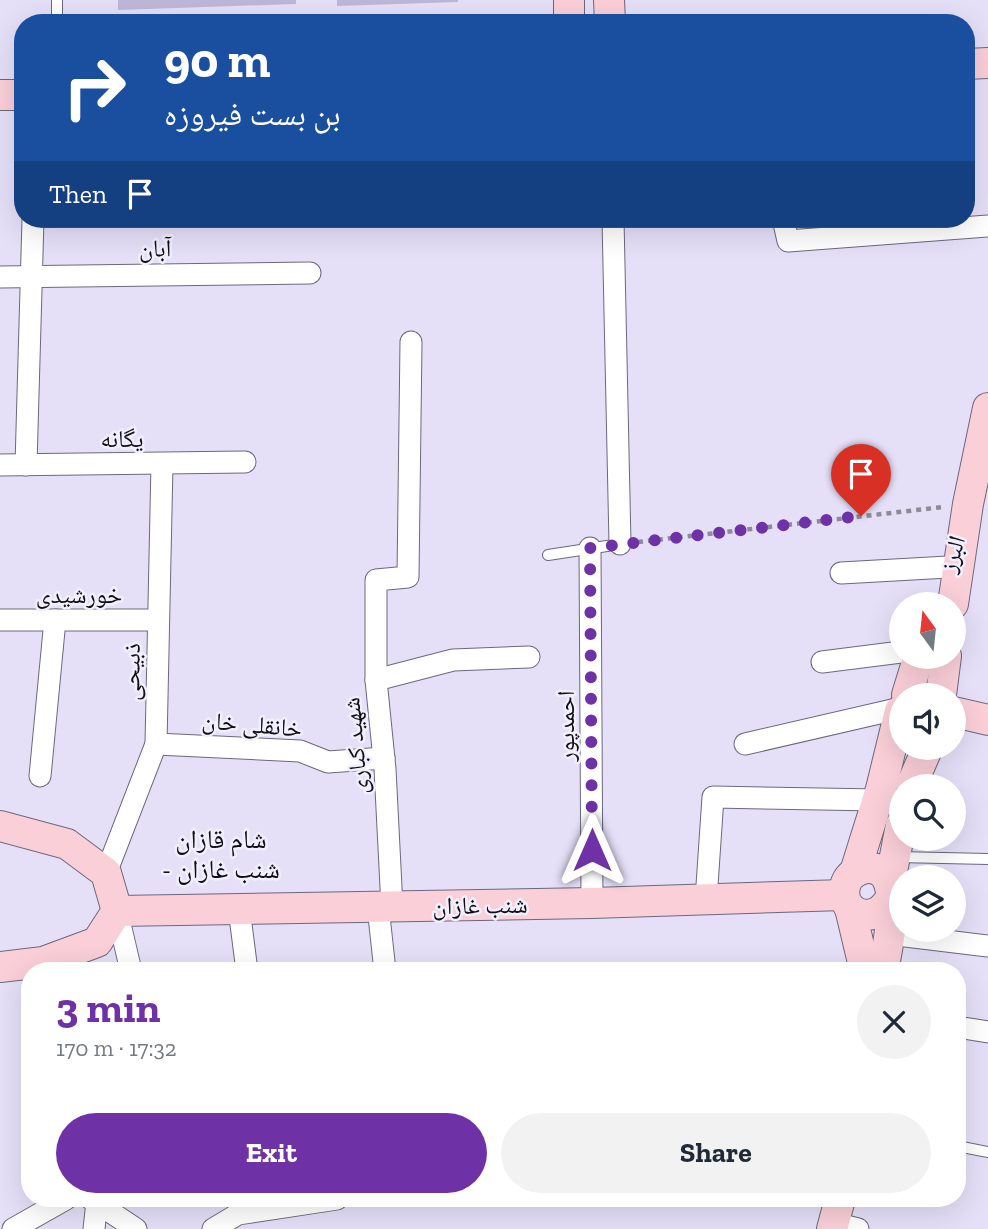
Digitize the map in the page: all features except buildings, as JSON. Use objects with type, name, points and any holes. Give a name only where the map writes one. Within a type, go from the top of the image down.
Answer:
[{"type":"main road","name":"البرز","points":[[956,592],[968,504],[988,408]]},
{"type":"main road","name":"البرز","points":[[940,592],[968,504]]},
{"type":"main road","points":[[966,716],[988,722]]},
{"type":"main road","points":[[966,723],[988,722]]},
{"type":"main road","points":[[864,962],[849,892],[889,760]]},
{"type":"main road","points":[[0,825],[67,844],[107,873],[117,911],[97,942],[36,962]]},
{"type":"main road","points":[[849,892],[868,868],[889,876]]},
{"type":"main road","name":"شنب غازان","points":[[117,911],[592,903],[849,892]]},
{"type":"main road","points":[[849,892],[861,915],[875,915],[886,908],[889,893]]},
{"type":"main road","points":[[884,962],[889,934]]},
{"type":"main road","points":[[0,967],[21,964]]},
{"type":"street","points":[[26,465],[33,228]]},
{"type":"street","points":[[613,228],[620,544]]},
{"type":"street","points":[[785,228],[788,241],[961,228]]},
{"type":"street","name":"آبان","points":[[0,276],[310,273]]},
{"type":"street","name":"شهید کباری","points":[[385,962],[384,758],[376,680],[376,580],[408,577],[411,342]]},
{"type":"street","name":"یگانه","points":[[0,465],[245,463]]},
{"type":"street","name":"ذبیحی","points":[[107,873],[156,744],[162,464]]},
{"type":"street","name":"احمدپور","points":[[590,548],[592,903]]},
{"type":"street","points":[[841,573],[948,567]]},
{"type":"street","name":"خورشیدی","points":[[0,620],[159,620]]},
{"type":"street","points":[[40,776],[55,620]]},
{"type":"street","points":[[822,662],[889,654]]},
{"type":"street","points":[[376,680],[453,660],[529,657]]},
{"type":"street","points":[[745,744],[889,710]]},
{"type":"street","name":"خانقلی خان","points":[[156,744],[300,751],[328,762],[384,758]]},
{"type":"street","points":[[706,900],[713,797],[878,800]]},
{"type":"street","points":[[239,909],[246,962]]},
{"type":"street","points":[[117,911],[129,962]]},
{"type":"street","points":[[955,942],[988,946]]},
{"type":"street","points":[[966,1028],[988,1032]]},
{"type":"street","points":[[13,1229],[52,1207]]},
{"type":"street","points":[[94,1207],[94,1229]]},
{"type":"street","points":[[103,1207],[136,1229]]},
{"type":"street","points":[[213,1229],[238,1214],[284,1207]]},
{"type":"lane","points":[[548,555],[620,544]]},
{"type":"lane","points":[[958,865],[988,859]]},
{"type":"lane","points":[[966,1148],[988,1152]]},
{"type":"path","points":[[620,544],[968,504]]},
{"type":"district","name":"شام قازان - شنب غازان","points":[[221,854]]},
{"type":"route","points":[[592,850],[590,548],[861,516]]}]
